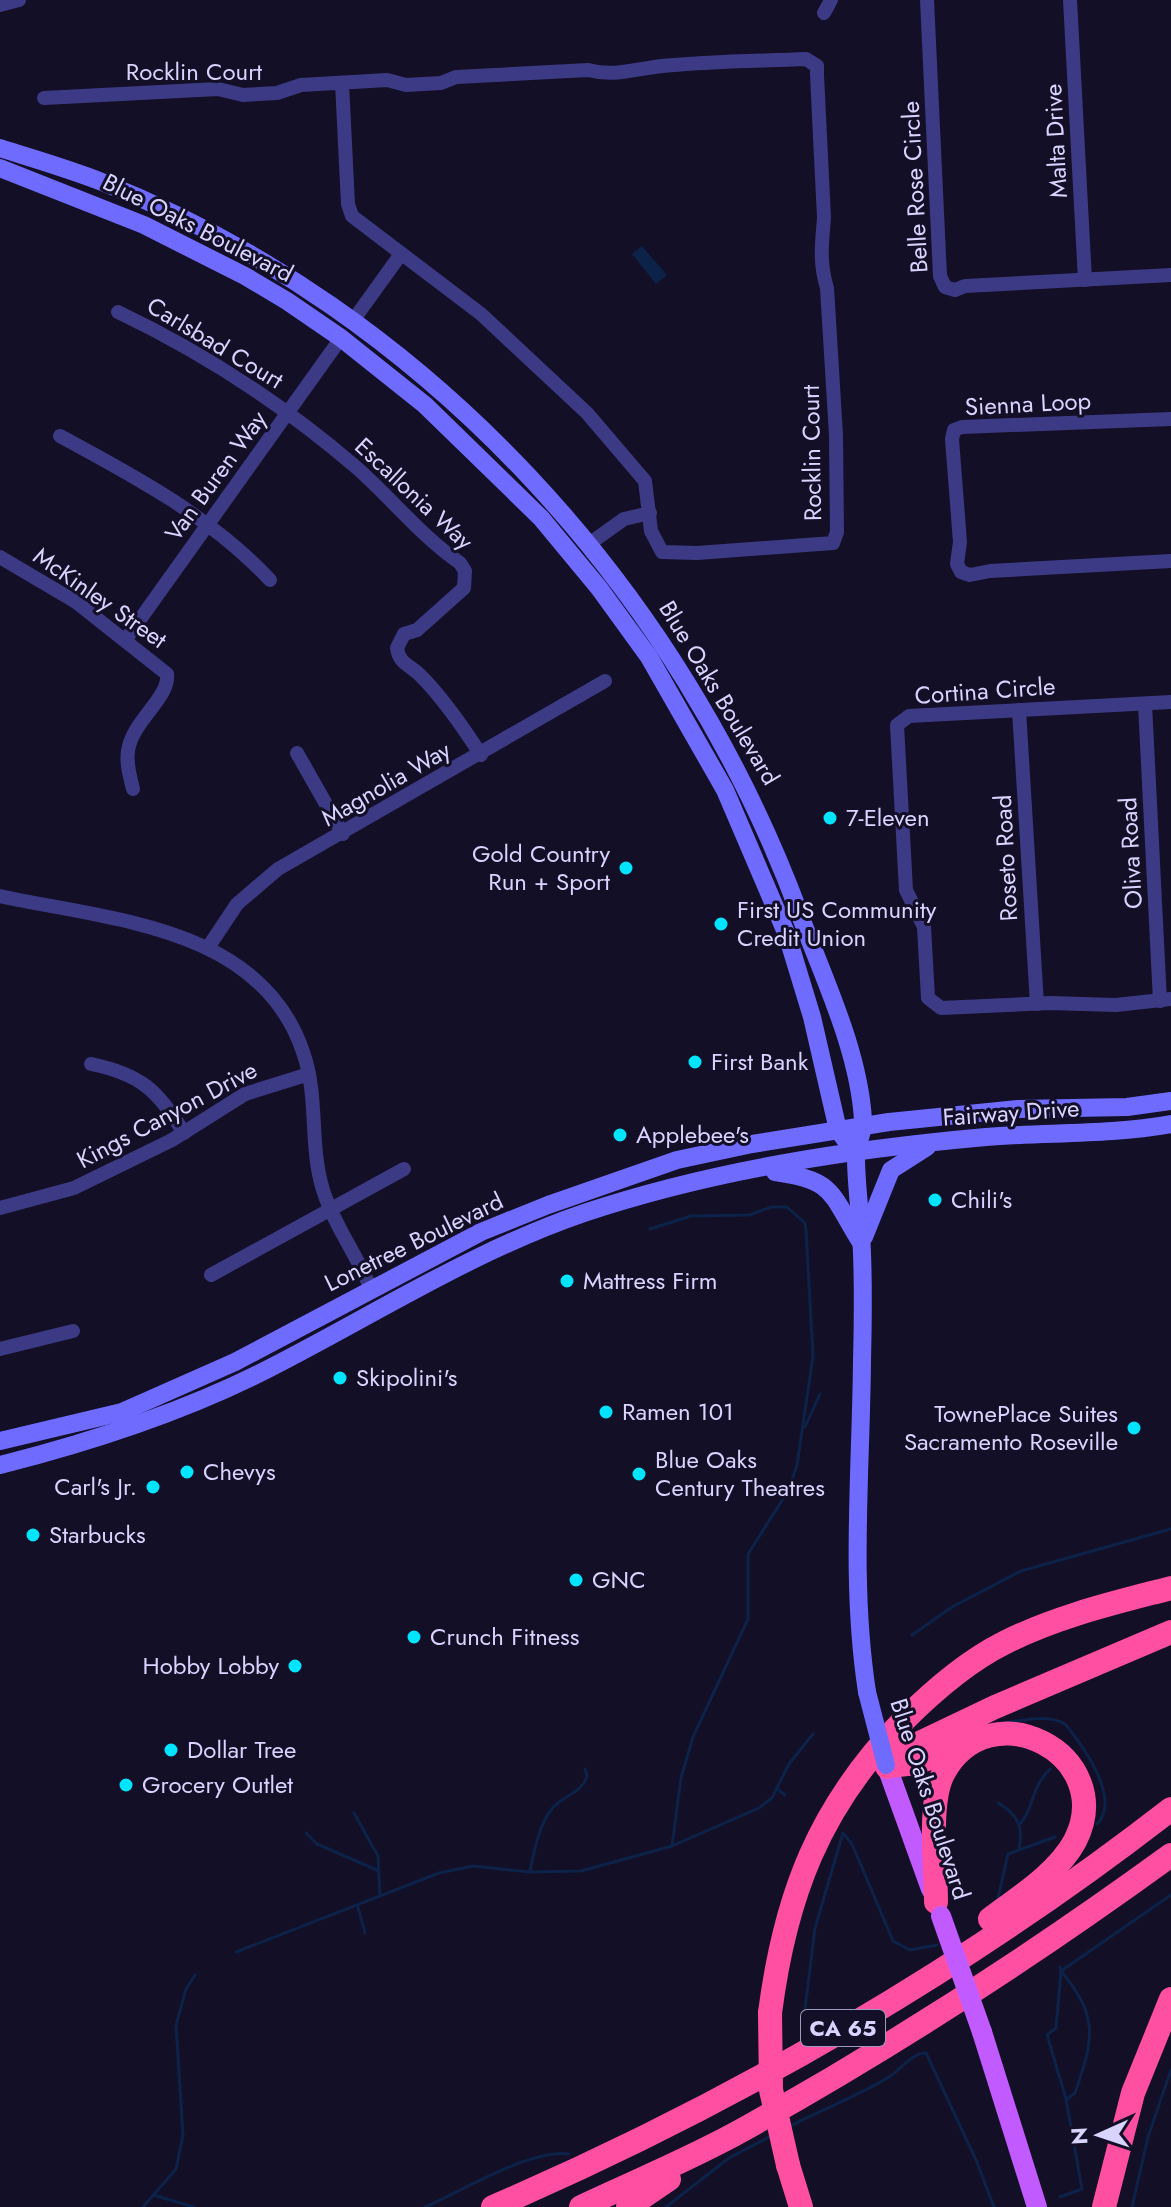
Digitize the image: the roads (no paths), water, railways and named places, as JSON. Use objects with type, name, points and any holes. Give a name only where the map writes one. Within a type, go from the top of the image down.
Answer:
[{"type":"highway","points":[[801,2207],[771,2090],[770,2013],[788,1915],[820,1829],[842,1794],[888,1737],[943,1684],[1000,1645],[1068,1616],[1171,1588]]},
{"type":"highway","points":[[886,1766],[909,1748],[995,1707],[1171,1632]]},
{"type":"highway","points":[[861,2017],[1022,1895],[1074,1842],[1082,1822],[1077,1776],[1048,1743],[1029,1736],[1007,1733],[974,1741],[916,1763],[886,1766]]},
{"type":"highway","points":[[938,1909],[936,1796],[943,1775],[958,1753],[974,1741]]},
{"type":"highway","name":"CA 65","points":[[493,2207],[660,2128],[861,2017],[989,1939],[1171,1809]]},
{"type":"highway","name":"CA 65","points":[[581,2207],[744,2129],[1009,1969],[1171,1855]]},
{"type":"highway","points":[[1104,2207],[1133,2093],[1171,1999]]},
{"type":"highway","points":[[628,2207],[744,2129]]},
{"type":"main road","name":"Blue Oaks Boulevard","points":[[0,148],[100,181],[205,230],[255,258],[352,322],[483,430],[589,544],[665,647],[750,794],[787,880],[844,1039],[864,1126],[855,1153],[862,1243],[862,1366],[855,1577],[867,1692],[886,1766],[982,2032],[1037,2207]]},
{"type":"main road","name":"Blue Oaks Boulevard","points":[[0,168],[144,225],[245,276],[341,338],[425,405],[509,484],[573,555],[649,657],[709,758],[769,887],[812,1017],[838,1130],[855,1153]]},
{"type":"main road","points":[[341,338],[352,322]]},
{"type":"main road","name":"Fairway Drive","points":[[864,1126],[1018,1109],[1127,1107],[1171,1101]]},
{"type":"main road","name":"Fairway Drive","points":[[855,1153],[935,1143],[1171,1124]]},
{"type":"main road","name":"Lonetree Boulevard","points":[[0,1441],[122,1412],[235,1362],[481,1232],[646,1170],[752,1144],[864,1126]]},
{"type":"main road","points":[[862,1243],[891,1170],[935,1143]]},
{"type":"main road","name":"Lonetree Boulevard","points":[[0,1465],[105,1437],[195,1403],[467,1261],[580,1215],[755,1169],[855,1153]]},
{"type":"main road","points":[[755,1169],[819,1181],[830,1192],[862,1243]]},
{"type":"main road","points":[[371,1289],[382,1306]]},
{"type":"street","points":[[0,5],[19,0]]},
{"type":"street","name":"Belle Rose Circle","points":[[927,0],[942,282],[955,290],[965,286],[1171,275]]},
{"type":"street","name":"Malta Drive","points":[[1070,0],[1085,280]]},
{"type":"street","name":"Rocklin Court","points":[[44,98],[218,89],[243,95],[342,83],[387,80],[406,85],[441,83],[456,77],[588,70],[604,74],[640,72],[658,66],[806,59],[817,66],[824,218],[820,236],[822,270],[827,288],[836,435],[837,532],[833,543],[668,554],[653,538],[645,481],[587,413],[507,336],[358,223],[349,208],[342,83]]},
{"type":"street","points":[[352,322],[401,254]]},
{"type":"street","name":"Carlsbad Court","points":[[118,312],[211,361],[288,414]]},
{"type":"street","name":"Van Buren Way","points":[[126,639],[341,338]]},
{"type":"street","name":"Escallonia Way","points":[[288,414],[354,466],[465,571],[464,588],[417,630],[404,634],[397,648],[400,660],[418,673],[450,709],[481,755]]},
{"type":"street","name":"Sienna Loop","points":[[1171,419],[962,427],[954,430],[952,439],[959,528],[957,564],[961,572],[970,575],[990,571],[1171,561]]},
{"type":"street","points":[[60,436],[158,490],[239,548],[270,580]]},
{"type":"street","points":[[589,544],[624,519],[650,513]]},
{"type":"street","name":"McKinley Street","points":[[0,559],[51,586],[164,670],[168,680],[164,691],[144,714],[131,740],[128,766],[133,789]]},
{"type":"street","name":"Magnolia Way","points":[[209,946],[225,918],[250,889],[278,869],[605,681]]},
{"type":"street","name":"Cortina Circle","points":[[1166,1000],[1116,1005],[941,1008],[928,998],[924,927],[906,890],[897,725],[909,716],[1171,702]]},
{"type":"street","name":"Oliva Road","points":[[1145,704],[1166,1000]]},
{"type":"street","name":"Roseto Road","points":[[1019,710],[1037,1004]]},
{"type":"street","points":[[297,753],[343,834]]},
{"type":"street","points":[[0,896],[169,933],[209,946],[247,970],[273,997],[295,1032],[309,1074],[317,1165],[331,1210],[371,1289]]},
{"type":"street","points":[[91,1064],[125,1071],[143,1082],[160,1099],[184,1133]]},
{"type":"street","name":"Kings Canyon Drive","points":[[0,1208],[74,1188],[184,1133],[252,1091],[309,1074]]},
{"type":"street","points":[[211,1275],[404,1169]]},
{"type":"street","points":[[0,1349],[73,1331]]},
{"type":"water","points":[[642,246],[667,275],[656,284],[632,254]]},
{"type":"waterway","points":[[650,1229],[691,1216],[749,1215],[771,1207],[787,1207],[805,1223],[813,1356],[797,1465],[788,1491],[748,1554],[748,1619],[693,1737],[681,1778],[672,1846]]},
{"type":"waterway","points":[[805,1427],[820,1394]]},
{"type":"waterway","points":[[912,1635],[952,1607],[1021,1571],[1171,1529]]},
{"type":"waterway","points":[[1002,1723],[1052,1719],[1066,1725],[1081,1745],[1102,1787],[1104,1813],[1097,1824]]},
{"type":"waterway","points":[[236,1952],[439,1873],[473,1866],[529,1872],[581,1871],[672,1846],[759,1808],[772,1798],[789,1764],[813,1734]]},
{"type":"waterway","points":[[530,1871],[543,1823],[556,1805],[581,1787],[587,1776],[585,1769]]},
{"type":"waterway","points":[[1021,1823],[1039,1783],[1050,1769]]},
{"type":"waterway","points":[[776,1788],[785,1795]]},
{"type":"waterway","points":[[998,1803],[1015,1817],[1020,1835],[1019,1850],[1008,1854],[998,1898]]},
{"type":"waterway","points":[[354,1813],[378,1856],[380,1895]]},
{"type":"waterway","points":[[306,1833],[317,1844],[379,1871]]},
{"type":"waterway","points":[[805,2009],[815,1928],[843,1833],[852,1844],[893,1941],[910,1950],[937,1945]]},
{"type":"waterway","points":[[1019,1850],[1055,1837]]},
{"type":"waterway","points":[[1060,1967],[1061,1971],[1171,1895]]},
{"type":"waterway","points":[[358,1907],[365,1933]]},
{"type":"waterway","points":[[1061,1971],[1082,2002],[1089,2029],[1081,2074],[1075,2093],[1067,2099]]},
{"type":"waterway","points":[[1060,2197],[1082,2189],[1066,2099],[1047,2035],[1056,2028],[1061,1971]]},
{"type":"waterway","points":[[143,2207],[176,2169],[183,2135],[176,2025],[186,1989],[195,1975]]},
{"type":"waterway","points":[[790,2126],[877,2084],[906,2062],[926,2053],[976,2160],[994,2207]]},
{"type":"waterway","points":[[1132,2207],[1148,2137],[1171,2070]]},
{"type":"waterway","points":[[666,2207],[729,2158],[773,2135]]},
{"type":"waterway","points":[[425,2207],[517,2164],[554,2154],[569,2154]]},
{"type":"waterway","points":[[153,2195],[194,2207]]},
{"type":"place","name":"7-Eleven","points":[[830,818]]},
{"type":"place","name":"Gold Country Run + Sport","points":[[626,868]]},
{"type":"place","name":"First US Community Credit Union","points":[[721,924]]},
{"type":"place","name":"First Bank","points":[[695,1062]]},
{"type":"place","name":"Applebee's","points":[[620,1135]]},
{"type":"place","name":"Chili's","points":[[935,1200]]},
{"type":"place","name":"Mattress Firm","points":[[567,1281]]},
{"type":"place","name":"Skipolini's","points":[[340,1378]]},
{"type":"place","name":"Ramen 101","points":[[606,1412]]},
{"type":"place","name":"TownePlace Suites Sacramento Roseville","points":[[1134,1428]]},
{"type":"place","name":"Chevys","points":[[187,1472]]},
{"type":"place","name":"Blue Oaks Century Theatres","points":[[639,1474]]},
{"type":"place","name":"Carl's Jr.","points":[[153,1487]]},
{"type":"place","name":"Starbucks","points":[[33,1535]]},
{"type":"place","name":"GNC","points":[[576,1580]]},
{"type":"place","name":"Crunch Fitness","points":[[414,1637]]},
{"type":"place","name":"Hobby Lobby","points":[[295,1666]]},
{"type":"place","name":"Dollar Tree","points":[[171,1750]]},
{"type":"place","name":"Grocery Outlet","points":[[126,1785]]}]
